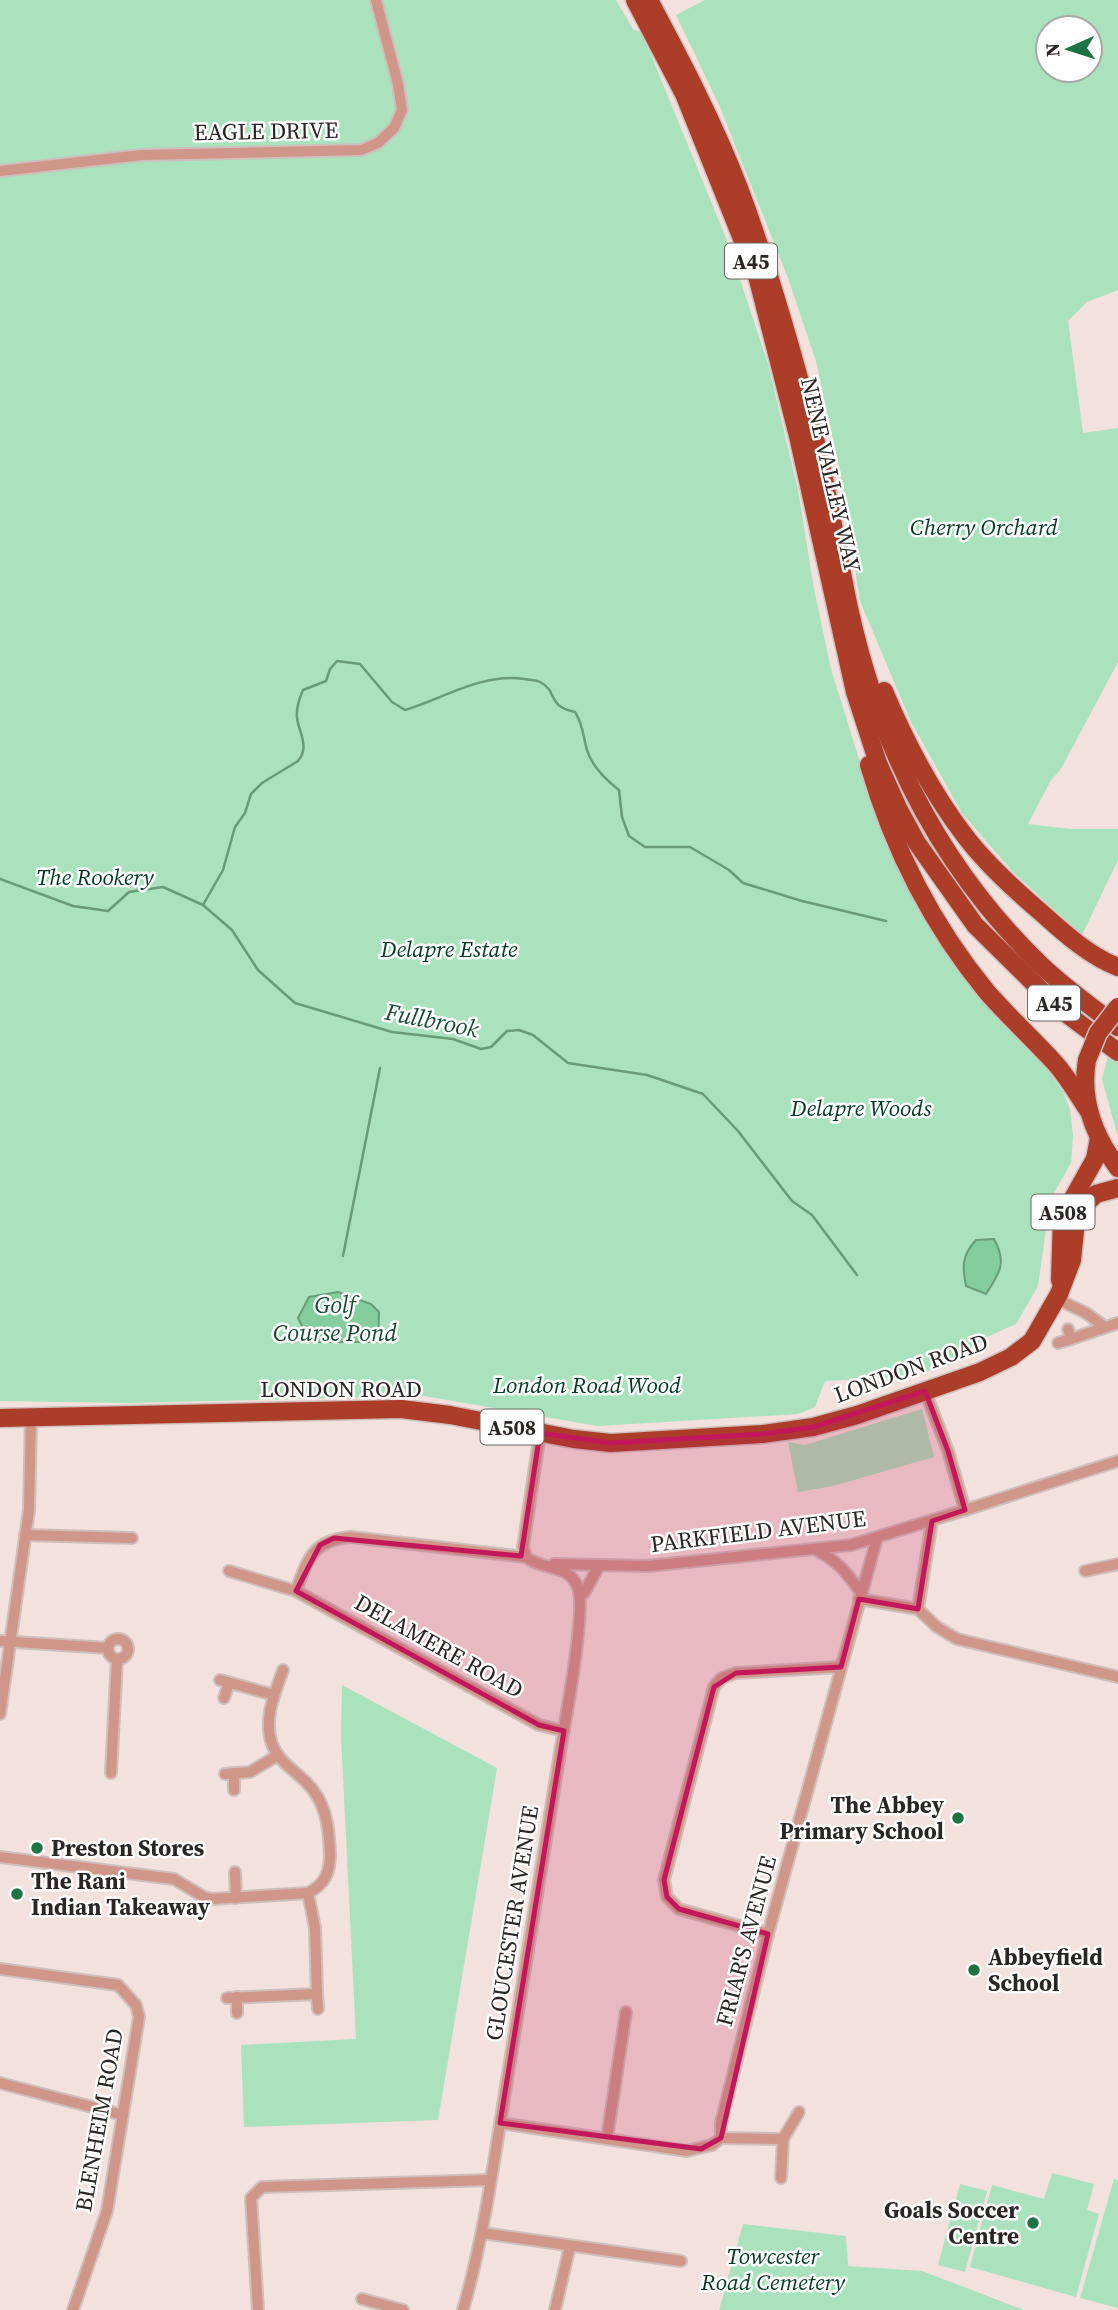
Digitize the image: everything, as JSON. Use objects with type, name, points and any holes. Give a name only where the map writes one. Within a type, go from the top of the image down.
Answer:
[{"type":"highway","name":"NENE VALLEY WAY","points":[[635,0],[684,94],[757,276],[798,436],[855,692],[878,763],[917,843],[975,925],[1060,1009],[1118,1052]]},
{"type":"highway","name":"NENE VALLEY WAY","points":[[649,0],[698,92],[738,187],[769,273],[814,432],[850,611],[870,683],[895,754],[915,799],[961,872],[1011,934],[1074,994],[1118,1027]]},
{"type":"highway","points":[[821,538],[832,625],[844,677],[883,810],[900,852],[925,903],[960,958],[989,994],[1062,1071],[1087,1110],[1099,1139],[1118,1168]]},
{"type":"highway","points":[[850,611],[893,712],[923,771],[964,836],[1013,888],[1056,927],[1118,967]]},
{"type":"highway","points":[[1087,1110],[1084,1076],[1087,1060],[1098,1032],[1118,1007]]},
{"type":"highway","name":"LONDON ROAD","points":[[1058,1296],[1062,1217],[1095,1159],[1099,1139]]},
{"type":"highway","name":"LONDON ROAD","points":[[0,1418],[401,1409],[611,1443],[762,1434],[813,1427],[857,1415],[980,1373],[1011,1357],[1032,1341],[1058,1296],[1072,1261],[1076,1221],[1084,1205],[1096,1194],[1118,1188]]},
{"type":"street","name":"EAGLE DRIVE","points":[[0,171],[142,155],[362,150],[370,147],[394,128],[402,110],[398,83],[376,0]]},
{"type":"street","points":[[1058,1296],[1105,1327]]},
{"type":"street","points":[[1058,1343],[1070,1334],[1118,1322]]},
{"type":"street","points":[[925,1391],[948,1451],[965,1510]]},
{"type":"street","points":[[0,1714],[5,1642],[29,1510],[31,1416]]},
{"type":"street","points":[[526,1557],[523,1548],[540,1433]]},
{"type":"street","name":"PARKFIELD AVENUE","points":[[552,1566],[555,1563],[648,1566],[851,1545],[1118,1461]]},
{"type":"street","points":[[918,1609],[932,1521]]},
{"type":"street","points":[[25,1535],[132,1538]]},
{"type":"street","points":[[296,1591],[306,1564],[320,1545],[334,1538],[351,1537],[526,1557],[571,1576],[580,1596],[599,1566]]},
{"type":"street","name":"FRIAR'S AVENUE","points":[[721,2138],[721,2123],[768,1934],[877,1538]]},
{"type":"street","points":[[815,1550],[842,1566],[860,1596],[918,1609],[937,1628],[957,1639],[1118,1677]]},
{"type":"street","points":[[1085,1571],[1118,1564]]},
{"type":"street","name":"DELAMERE ROAD","points":[[229,1571],[296,1591],[539,1725],[564,1731]]},
{"type":"street","name":"GLOUCESTER AVENUE","points":[[463,2310],[482,2233],[564,1731],[580,1596]]},
{"type":"street","points":[[115,1640],[125,1642],[129,1648],[127,1655],[117,1659],[111,1657],[108,1648],[115,1640]]},
{"type":"street","points":[[5,1642],[108,1648]]},
{"type":"street","points":[[111,1773],[117,1659]]},
{"type":"street","points":[[768,1934],[678,1909],[667,1897],[664,1880],[710,1700],[714,1687],[722,1678],[736,1673],[841,1667]]},
{"type":"street","points":[[0,1857],[174,1879],[204,1897],[308,1894],[324,1882],[328,1874],[330,1853],[327,1818],[307,1782],[278,1755],[271,1742],[269,1718],[283,1670]]},
{"type":"street","points":[[224,1698],[224,1682],[274,1695]]},
{"type":"street","points":[[234,1790],[229,1773],[250,1772],[278,1755]]},
{"type":"street","points":[[235,1872],[236,1898]]},
{"type":"street","points":[[308,1894],[315,1928],[318,2010]]},
{"type":"street","name":"BLENHEIM ROAD","points":[[0,1969],[118,1985],[136,2005],[139,2017],[107,2211],[73,2310]]},
{"type":"street","points":[[237,2013],[232,1997],[317,1994]]},
{"type":"street","points":[[607,2138],[626,2012]]},
{"type":"street","points":[[0,2083],[124,2115]]},
{"type":"street","points":[[782,2179],[783,2140],[799,2112]]},
{"type":"street","points":[[500,2123],[687,2151],[712,2145],[721,2138],[783,2140]]},
{"type":"street","points":[[258,2310],[251,2198],[262,2187],[489,2180]]},
{"type":"street","points":[[482,2233],[681,2262]]},
{"type":"street","points":[[555,2310],[570,2246]]},
{"type":"street","points":[[362,2299],[403,2310]]},
{"type":"highlighted area","points":[[925,1391],[948,1451],[965,1510],[932,1521],[918,1609],[859,1599],[841,1667],[736,1673],[714,1687],[664,1880],[667,1897],[679,1909],[768,1934],[721,2138],[701,2149],[500,2123],[564,1731],[539,1725],[296,1591],[320,1545],[334,1538],[521,1556],[540,1433],[611,1443],[762,1434],[813,1427]]},
{"type":"green space","name":"Delapre Estate","points":[[0,0],[616,0],[633,29],[642,33],[728,243],[768,364],[798,490],[814,589],[831,669],[878,820],[935,935],[1040,1059],[1063,1092],[1070,1109],[1073,1136],[1071,1163],[1054,1193],[1048,1215],[1038,1286],[1016,1324],[987,1337],[950,1365],[904,1377],[825,1381],[815,1407],[798,1414],[598,1426],[424,1396],[128,1403],[0,1401]]},
{"type":"green space","name":"Cherry Orchard","points":[[705,0],[1118,0],[1118,290],[1087,302],[1068,321],[1083,433],[1118,428],[1118,662],[1028,824],[1071,829],[1118,829],[1118,860],[1082,935],[1013,872],[962,813],[911,722],[860,601],[841,476],[816,361],[788,278],[720,107],[676,15]]},
{"type":"green space","points":[[1108,1056],[1118,1062],[1118,1137],[1102,1079]]},
{"type":"green space","points":[[922,1409],[934,1457],[833,1486],[798,1492],[788,1442],[805,1445]]},
{"type":"green space","points":[[342,1685],[497,1768],[438,2120],[244,2127],[241,2045],[356,2039],[341,1736]]},
{"type":"green space","points":[[1052,2173],[1094,2184],[1087,2210],[1099,2214],[1076,2297],[970,2267],[992,2185],[1044,2199]]},
{"type":"green space","points":[[1114,2179],[1118,2180],[1118,2308],[1080,2298]]},
{"type":"green space","points":[[960,2184],[987,2191],[965,2272],[938,2265]]},
{"type":"green space","name":"Towcester Road Cemetery","points":[[743,2224],[846,2236],[848,2266],[922,2271],[1024,2310],[719,2310]]},
{"type":"water","points":[[994,1239],[1001,1261],[995,1280],[986,1294],[966,1286],[964,1261],[976,1240]]},
{"type":"water","name":"Golf Course Pond","points":[[338,1292],[371,1304],[379,1312],[378,1342],[310,1342],[298,1318],[309,1297]]},
{"type":"waterway","points":[[203,905],[223,870],[235,827],[245,813],[251,794],[262,783],[298,761],[301,756],[303,740],[297,714],[303,690],[326,681],[330,669],[337,661],[360,664],[392,702],[405,710],[478,683],[508,678],[540,682],[546,686],[556,703],[575,712],[578,717],[592,762],[619,790],[622,817],[629,836],[645,847],[690,847],[729,870],[743,883],[802,901],[886,921]]},
{"type":"waterway","name":"Fullbrook","points":[[0,879],[73,906],[108,911],[129,892],[163,887],[203,905],[232,930],[258,970],[295,1003],[392,1032],[453,1039],[481,1049],[491,1047],[507,1031],[519,1030],[533,1035],[568,1063],[647,1075],[703,1094],[738,1131],[792,1201],[812,1215],[857,1275]]},
{"type":"waterway","points":[[343,1256],[380,1068]]},
{"type":"place","name":"The Abbey Primary School","points":[[958,1818]]},
{"type":"place","name":"Preston Stores","points":[[37,1848]]},
{"type":"place","name":"The Rani Indian Takeaway","points":[[17,1894]]},
{"type":"place","name":"Abbeyfield School","points":[[974,1970]]},
{"type":"place","name":"Goals Soccer Centre","points":[[1033,2223]]},
{"type":"park label","name":"The Rookery","points":[[95,877]]},
{"type":"park label","name":"Delapre Woods","points":[[861,1108]]},
{"type":"park label","name":"London Road Wood","points":[[587,1385]]}]
